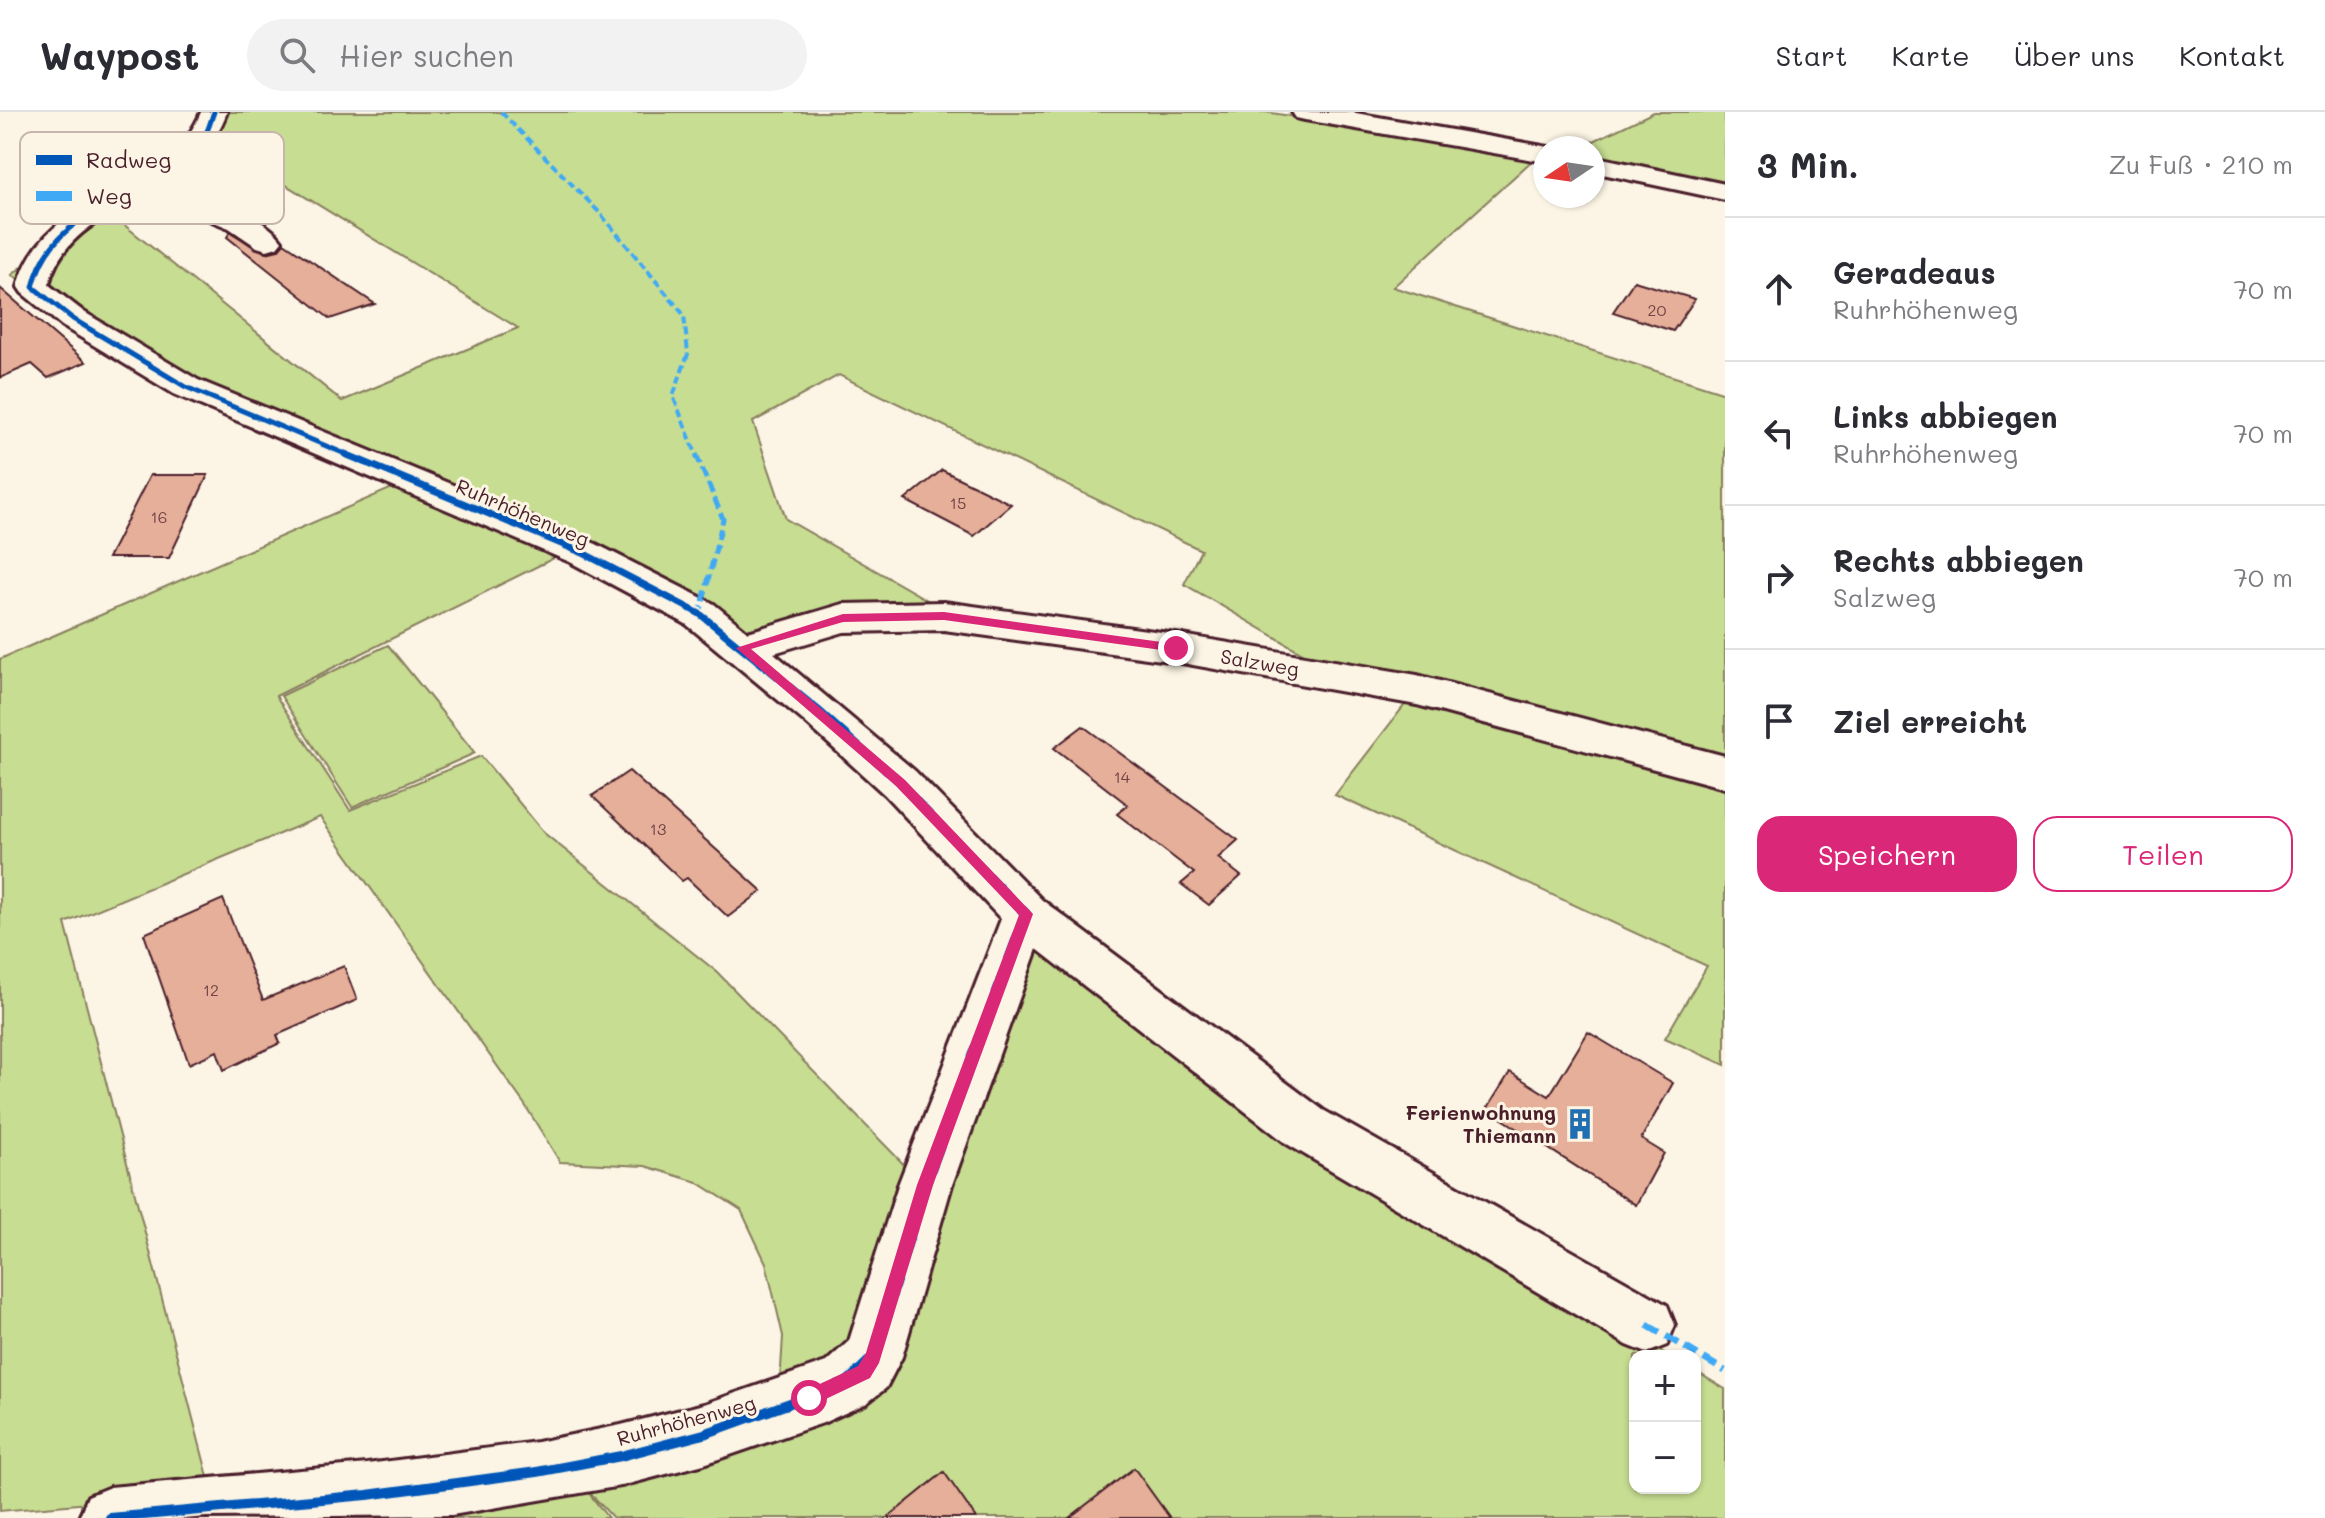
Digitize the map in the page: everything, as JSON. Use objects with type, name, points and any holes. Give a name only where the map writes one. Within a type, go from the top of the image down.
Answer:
[{"type":"street","points":[[207,132],[214,112]]},
{"type":"street","points":[[1305,112],[1533,152]]},
{"type":"street","points":[[1605,167],[1725,192]]},
{"type":"street","points":[[33,287],[40,262],[61,235],[77,224]]},
{"type":"street","points":[[242,224],[267,241]]},
{"type":"street","name":"Ruhrhöhenweg","points":[[0,277],[33,287],[73,319],[186,387],[583,553],[700,614],[900,783],[1026,914],[925,1185],[873,1357],[864,1372],[844,1384],[764,1415],[547,1472],[358,1497],[110,1518]]},
{"type":"street","name":"Salzweg","points":[[742,648],[843,618],[944,616],[1176,648],[1406,687],[1725,772]]},
{"type":"street","points":[[1026,914],[1305,1127],[1647,1325]]},
{"type":"green space","points":[[215,112],[1266,112],[1533,156],[1393,287],[1725,393],[1725,767],[1325,666],[1184,584],[1201,550],[839,375],[753,422],[786,519],[941,608],[741,641],[191,384],[12,275],[74,224],[123,224],[342,401],[518,328],[284,184],[284,132],[209,132]]},
{"type":"green space","points":[[1654,112],[1725,112],[1725,182],[1605,159],[1604,136]]},
{"type":"green space","points":[[399,485],[566,552],[276,696],[350,810],[481,756],[544,833],[717,972],[917,1178],[862,1358],[779,1401],[783,1336],[766,1263],[741,1210],[697,1182],[645,1166],[560,1162],[525,1105],[320,817],[65,923],[212,1492],[0,1511],[0,659]]},
{"type":"green space","points":[[388,645],[475,753],[352,807],[281,696]]},
{"type":"green space","points":[[1414,693],[1725,777],[1725,1065],[1665,1038],[1707,966],[1335,795]]},
{"type":"green space","points":[[1041,934],[1439,1222],[1659,1350],[1629,1350],[1629,1494],[1701,1494],[1701,1375],[1725,1389],[1725,1518],[613,1518],[582,1484],[608,1518],[213,1518],[581,1483],[881,1367]]},
{"type":"building","points":[[230,232],[266,253],[278,250],[284,243],[375,304],[330,319],[227,237]]},
{"type":"building","points":[[1634,281],[1695,299],[1673,331],[1613,312]]},
{"type":"building","points":[[0,288],[86,362],[48,378],[32,364],[0,378]]},
{"type":"building","points":[[942,470],[1011,504],[974,536],[905,500]]},
{"type":"building","points":[[150,475],[208,475],[169,558],[108,558]]},
{"type":"building","points":[[1083,726],[1238,840],[1218,858],[1241,876],[1209,905],[1181,884],[1194,873],[1117,814],[1128,805],[1054,748]]},
{"type":"building","points":[[629,771],[762,891],[728,917],[687,878],[682,881],[592,796]]},
{"type":"building","points":[[223,899],[263,1000],[344,966],[357,1000],[277,1035],[280,1043],[224,1070],[217,1051],[189,1064],[144,934]]},
{"type":"building","name":"Ferienwohnung Thiemann","points":[[1588,1032],[1673,1083],[1641,1139],[1664,1153],[1636,1205],[1487,1109],[1510,1072],[1549,1096]]},
{"type":"building","points":[[1134,1468],[1170,1518],[1069,1518]]},
{"type":"building","points":[[944,1472],[976,1518],[887,1518]]},
{"type":"marked path","points":[[501,112],[599,212],[684,315],[688,354],[673,396],[723,519],[700,614]]},
{"type":"marked path","points":[[1647,1325],[1725,1371]]},
{"type":"cycle path","points":[[207,132],[214,112]]},
{"type":"cycle path","points":[[75,224],[54,241],[39,263],[33,287],[73,319],[186,387],[583,553],[700,614],[821,712],[900,783],[1026,914],[925,1185],[873,1357],[857,1376],[835,1389],[704,1434],[621,1456],[537,1472],[367,1495],[110,1518]]},
{"type":"place","name":"Ferienwohnung Thiemann","points":[[1580,1124]]},
{"type":"route","points":[[809,1398],[864,1372],[873,1357],[925,1185],[1026,914],[900,783],[821,712],[742,648],[843,618],[944,616],[1176,648]]}]
